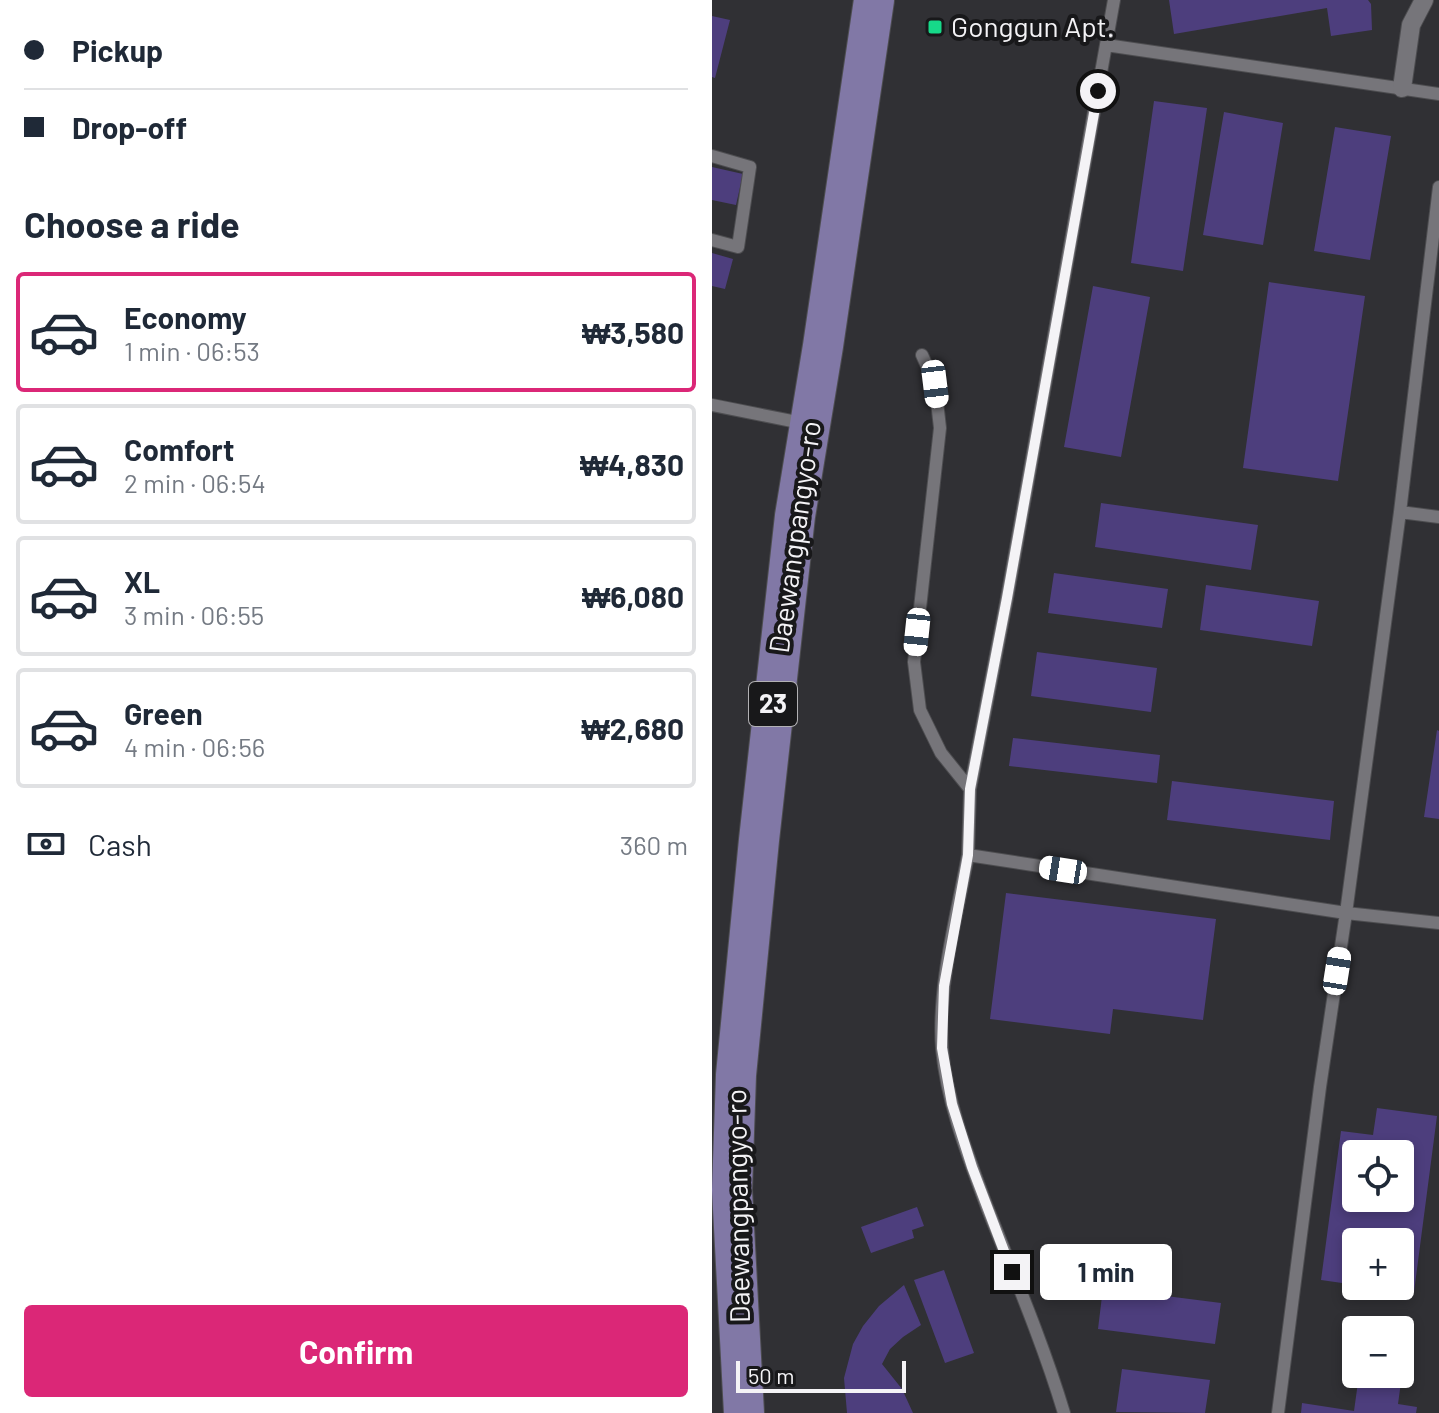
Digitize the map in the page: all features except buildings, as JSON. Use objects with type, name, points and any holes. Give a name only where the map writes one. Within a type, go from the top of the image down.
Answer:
[{"type":"main road","name":"Daewangpangyo-ro","points":[[744,1413],[732,1190],[736,1075],[795,516],[874,0]]},
{"type":"street","points":[[1402,88],[1411,25],[1424,0]]},
{"type":"lane","points":[[1064,1413],[972,1167],[952,1104],[942,1048],[944,986],[968,855],[970,789],[1114,0]]},
{"type":"lane","points":[[1106,45],[1439,94]]},
{"type":"lane","points":[[712,156],[750,167],[738,247],[712,240]]},
{"type":"lane","points":[[1278,1413],[1400,512],[1439,187]]},
{"type":"lane","points":[[922,355],[935,384],[940,428],[914,662],[920,710],[941,753],[970,789]]},
{"type":"lane","points":[[712,405],[810,425]]},
{"type":"lane","points":[[1400,512],[1439,517]]},
{"type":"lane","points":[[968,855],[1346,913],[1439,923]]},
{"type":"place","name":"Gonggun Apt.","points":[[935,27]]},
{"type":"route","points":[[1012,1272],[952,1104],[942,1048],[944,986],[968,855],[970,789],[1098,91]]}]
